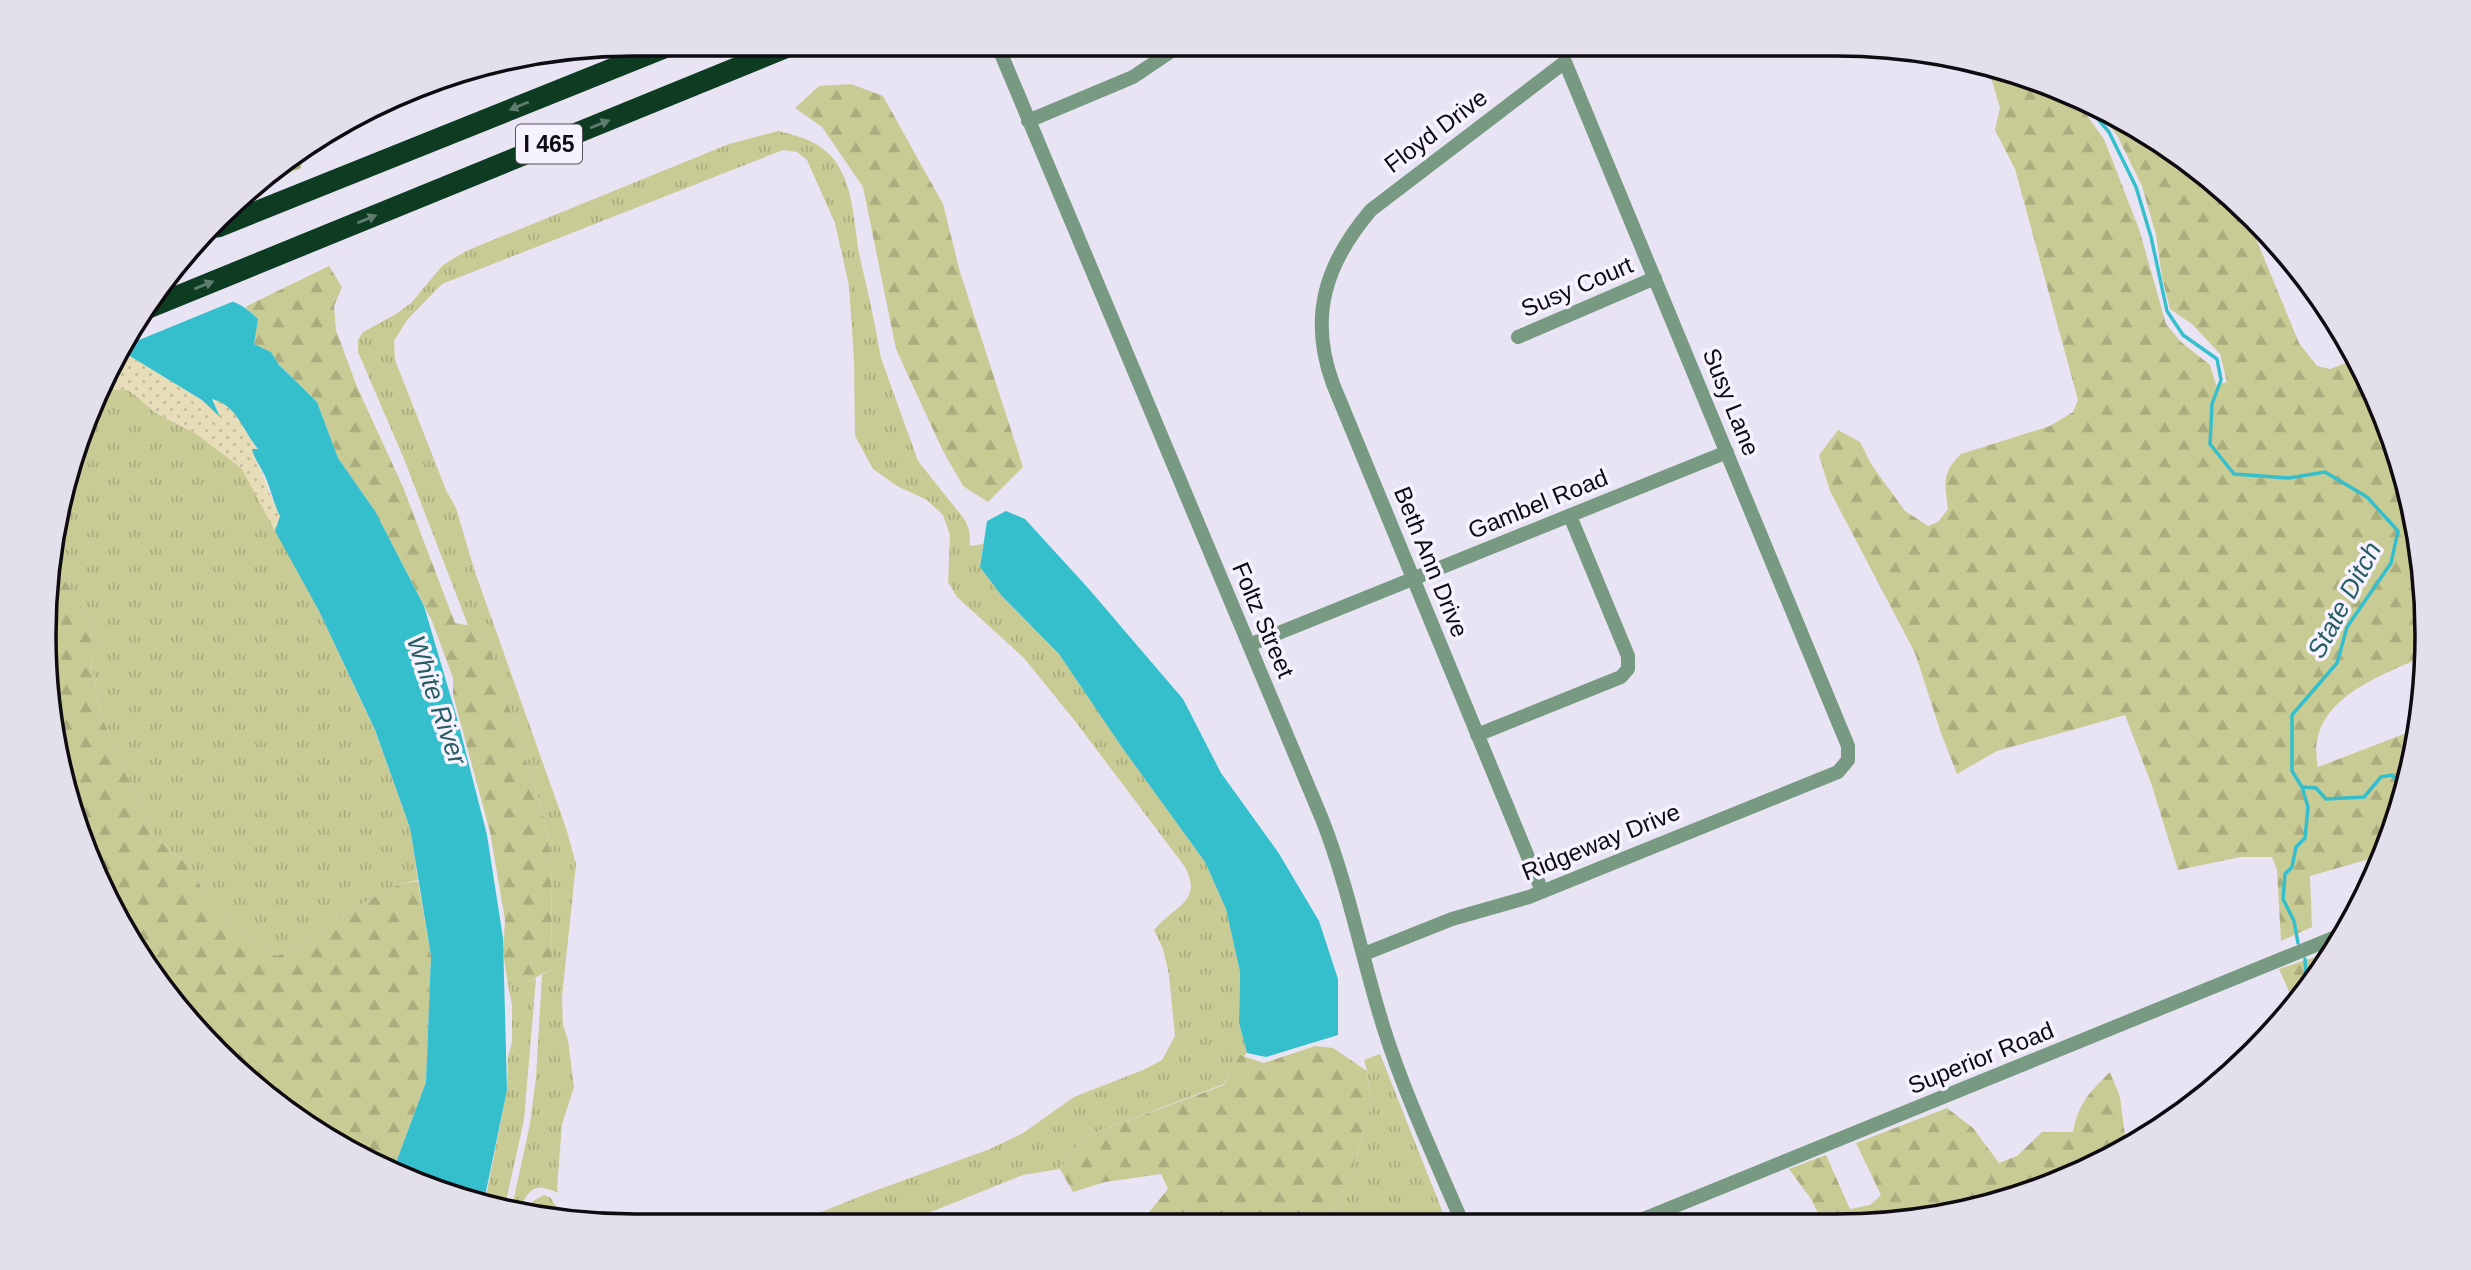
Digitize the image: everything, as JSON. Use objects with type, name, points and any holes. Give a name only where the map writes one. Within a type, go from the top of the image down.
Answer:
[{"type":"highway","name":"I 465","points":[[230,222],[644,56]]},
{"type":"highway","name":"I 465","points":[[162,303],[766,56]]},
{"type":"street","name":"Foltz Street","points":[[1002,56],[1332,846],[1349,895],[1380,1017],[1397,1066],[1459,1214]]},
{"type":"street","points":[[1028,121],[1125,81],[1166,56]]},
{"type":"street","name":"Floyd Drive","points":[[1343,245],[1371,210],[1565,62]]},
{"type":"street","name":"Susy Lane","points":[[1565,62],[1848,746],[1848,760]]},
{"type":"street","name":"Beth Ann Drive","points":[[1343,245],[1333,267],[1323,304],[1322,333],[1333,384],[1542,891]]},
{"type":"street","name":"Susy Court","points":[[1518,337],[1655,278]]},
{"type":"street","name":"Gambel Road","points":[[1249,645],[1727,452]]},
{"type":"street","points":[[1477,735],[1621,677],[1628,669],[1629,659],[1570,516]]},
{"type":"street","name":"Ridgeway Drive","points":[[1364,954],[1452,919],[1529,897],[1838,772],[1848,760]]},
{"type":"street","name":"Superior Road","points":[[1656,1214],[2327,941]]},
{"type":"green space","points":[[1990,77],[2058,100],[2085,113],[2104,139],[2139,229],[2166,324],[2181,342],[2210,365],[2216,385],[2227,382],[2220,354],[2192,324],[2170,309],[2156,235],[2142,186],[2117,135],[2108,125],[2158,154],[2188,176],[2218,200],[2255,236],[2299,343],[2317,366],[2330,369],[2346,363],[2371,413],[2384,449],[2404,522],[2410,559],[2414,597],[2414,661],[2366,683],[2333,709],[2322,725],[2317,744],[2318,767],[2406,733],[2404,748],[2371,856],[2310,876],[2312,927],[2281,941],[2277,870],[2272,857],[2241,857],[2178,870],[2152,786],[2125,715],[1997,751],[1957,774],[1915,653],[1830,491],[1819,455],[1838,430],[1860,442],[1871,464],[1905,511],[1928,526],[1938,522],[1948,509],[1947,473],[1961,454],[2050,426],[2073,412],[2078,400],[2015,169],[1995,130],[2000,108]]},
{"type":"green space","points":[[851,84],[883,96],[943,204],[960,272],[1023,467],[988,502],[963,486],[942,449],[896,349],[863,187],[822,127],[795,108],[819,86]]},
{"type":"green space","points":[[778,131],[813,142],[831,156],[839,167],[852,204],[860,258],[881,358],[918,461],[965,520],[970,546],[983,544],[980,567],[1001,595],[1059,654],[1121,746],[1205,862],[1226,909],[1240,972],[1239,1023],[1247,1053],[1240,1056],[1224,1084],[1084,1137],[1060,1169],[1023,1175],[926,1214],[816,1214],[990,1149],[1023,1133],[1074,1097],[1162,1060],[1175,1036],[1169,975],[1163,949],[1154,930],[1189,896],[1190,879],[1185,867],[1023,657],[957,597],[948,582],[950,535],[943,515],[927,500],[897,486],[873,469],[855,436],[849,286],[835,223],[807,160],[797,152],[783,150],[442,284],[407,320],[394,341],[395,360],[446,490],[456,508],[475,572],[566,828],[576,864],[562,997],[563,1025],[568,1040],[574,1087],[562,1124],[557,1189],[559,1193],[538,1188],[533,1189],[522,1203],[513,1201],[530,1124],[536,1077],[542,975],[552,969],[551,860],[543,812],[485,633],[468,625],[404,459],[358,352],[358,340],[363,332],[411,303],[443,265],[466,251],[729,144]]},
{"type":"green space","points":[[300,163],[301,168],[285,175]]},
{"type":"green space","points":[[329,266],[342,287],[334,306],[336,330],[357,387],[403,487],[455,623],[473,626],[485,633],[543,812],[551,860],[552,969],[527,982],[508,985],[503,952],[505,920],[490,832],[453,695],[453,678],[432,621],[375,511],[338,458],[317,402],[279,365],[271,352],[254,344],[258,319],[245,307]]},
{"type":"green space","points":[[112,388],[129,390],[156,413],[195,433],[243,469],[319,611],[375,731],[410,828],[418,880],[383,892],[329,925],[301,946],[276,956],[230,922],[207,900],[191,866],[155,838],[101,715],[91,664],[100,637],[60,571],[76,485],[100,413]]},
{"type":"green space","points":[[60,571],[100,637],[91,664],[101,715],[155,838],[191,866],[207,900],[230,922],[276,956],[301,946],[329,925],[383,892],[401,884],[418,881],[431,956],[426,1082],[395,1162],[379,1154],[313,1116],[253,1070],[200,1017],[154,957],[134,924],[100,857],[76,785],[67,748],[57,673]]},
{"type":"green space","points":[[2318,956],[2290,993],[2279,969]]},
{"type":"green space","points":[[536,978],[524,1120],[506,1199],[486,1194],[507,1090],[508,1057],[512,1042],[512,1005],[508,985]]},
{"type":"green space","points":[[1315,1046],[1333,1048],[1367,1071],[1371,1105],[1349,1182],[1330,1214],[1147,1214],[1168,1189],[1161,1174],[1105,1182],[1073,1192],[1060,1169],[1084,1137],[1224,1085],[1240,1055],[1264,1063]]},
{"type":"green space","points":[[1380,1054],[1443,1214],[1330,1214],[1349,1182],[1371,1105],[1364,1060]]},
{"type":"green space","points":[[2110,1072],[2120,1097],[2125,1137],[2058,1170],[1986,1194],[1912,1209],[1818,1214],[1789,1169],[1826,1155],[1850,1209],[1870,1205],[1881,1195],[1856,1143],[1947,1108],[1973,1128],[1999,1163],[2017,1156],[2042,1132],[2073,1132],[2078,1113],[2096,1086]]},
{"type":"green space","points":[[544,1195],[551,1198],[557,1209],[531,1204]]},
{"type":"sand","points":[[129,355],[202,400],[219,415],[212,398],[228,407],[240,420],[258,450],[253,455],[280,516],[275,531],[242,469],[195,433],[156,413],[129,390],[112,388]]},
{"type":"water","name":"White River","points":[[228,300],[239,304],[258,319],[254,344],[271,352],[279,365],[317,402],[338,458],[375,511],[424,606],[457,718],[487,835],[503,938],[507,1090],[485,1194],[396,1162],[426,1082],[431,956],[410,828],[375,730],[319,611],[275,531],[280,516],[252,449],[258,449],[228,407],[212,399],[220,417],[202,400],[129,355],[160,305]]},
{"type":"water","points":[[1006,511],[1025,519],[1183,699],[1221,773],[1278,852],[1319,921],[1338,979],[1338,1035],[1266,1057],[1247,1053],[1239,1023],[1240,972],[1226,909],[1205,862],[1121,746],[1059,654],[1001,595],[980,567],[987,521]]},
{"type":"pier","points":[[183,274],[216,296],[239,299],[136,341]]},
{"type":"waterway","name":"State Ditch","points":[[2098,119],[2109,132],[2136,187],[2151,237],[2167,311],[2183,335],[2217,359],[2221,380],[2212,404],[2210,444],[2234,474],[2289,478],[2325,472],[2367,497],[2398,531],[2391,563],[2347,627],[2337,663],[2292,715],[2292,771],[2302,787],[2308,807],[2305,838],[2296,847],[2292,867],[2285,874],[2283,899],[2294,921],[2298,943]]},
{"type":"waterway","points":[[2303,787],[2316,788],[2326,799],[2364,797],[2381,777],[2392,775],[2396,780]]},
{"type":"waterway","name":"State Ditch","points":[[2305,959],[2306,972]]}]
